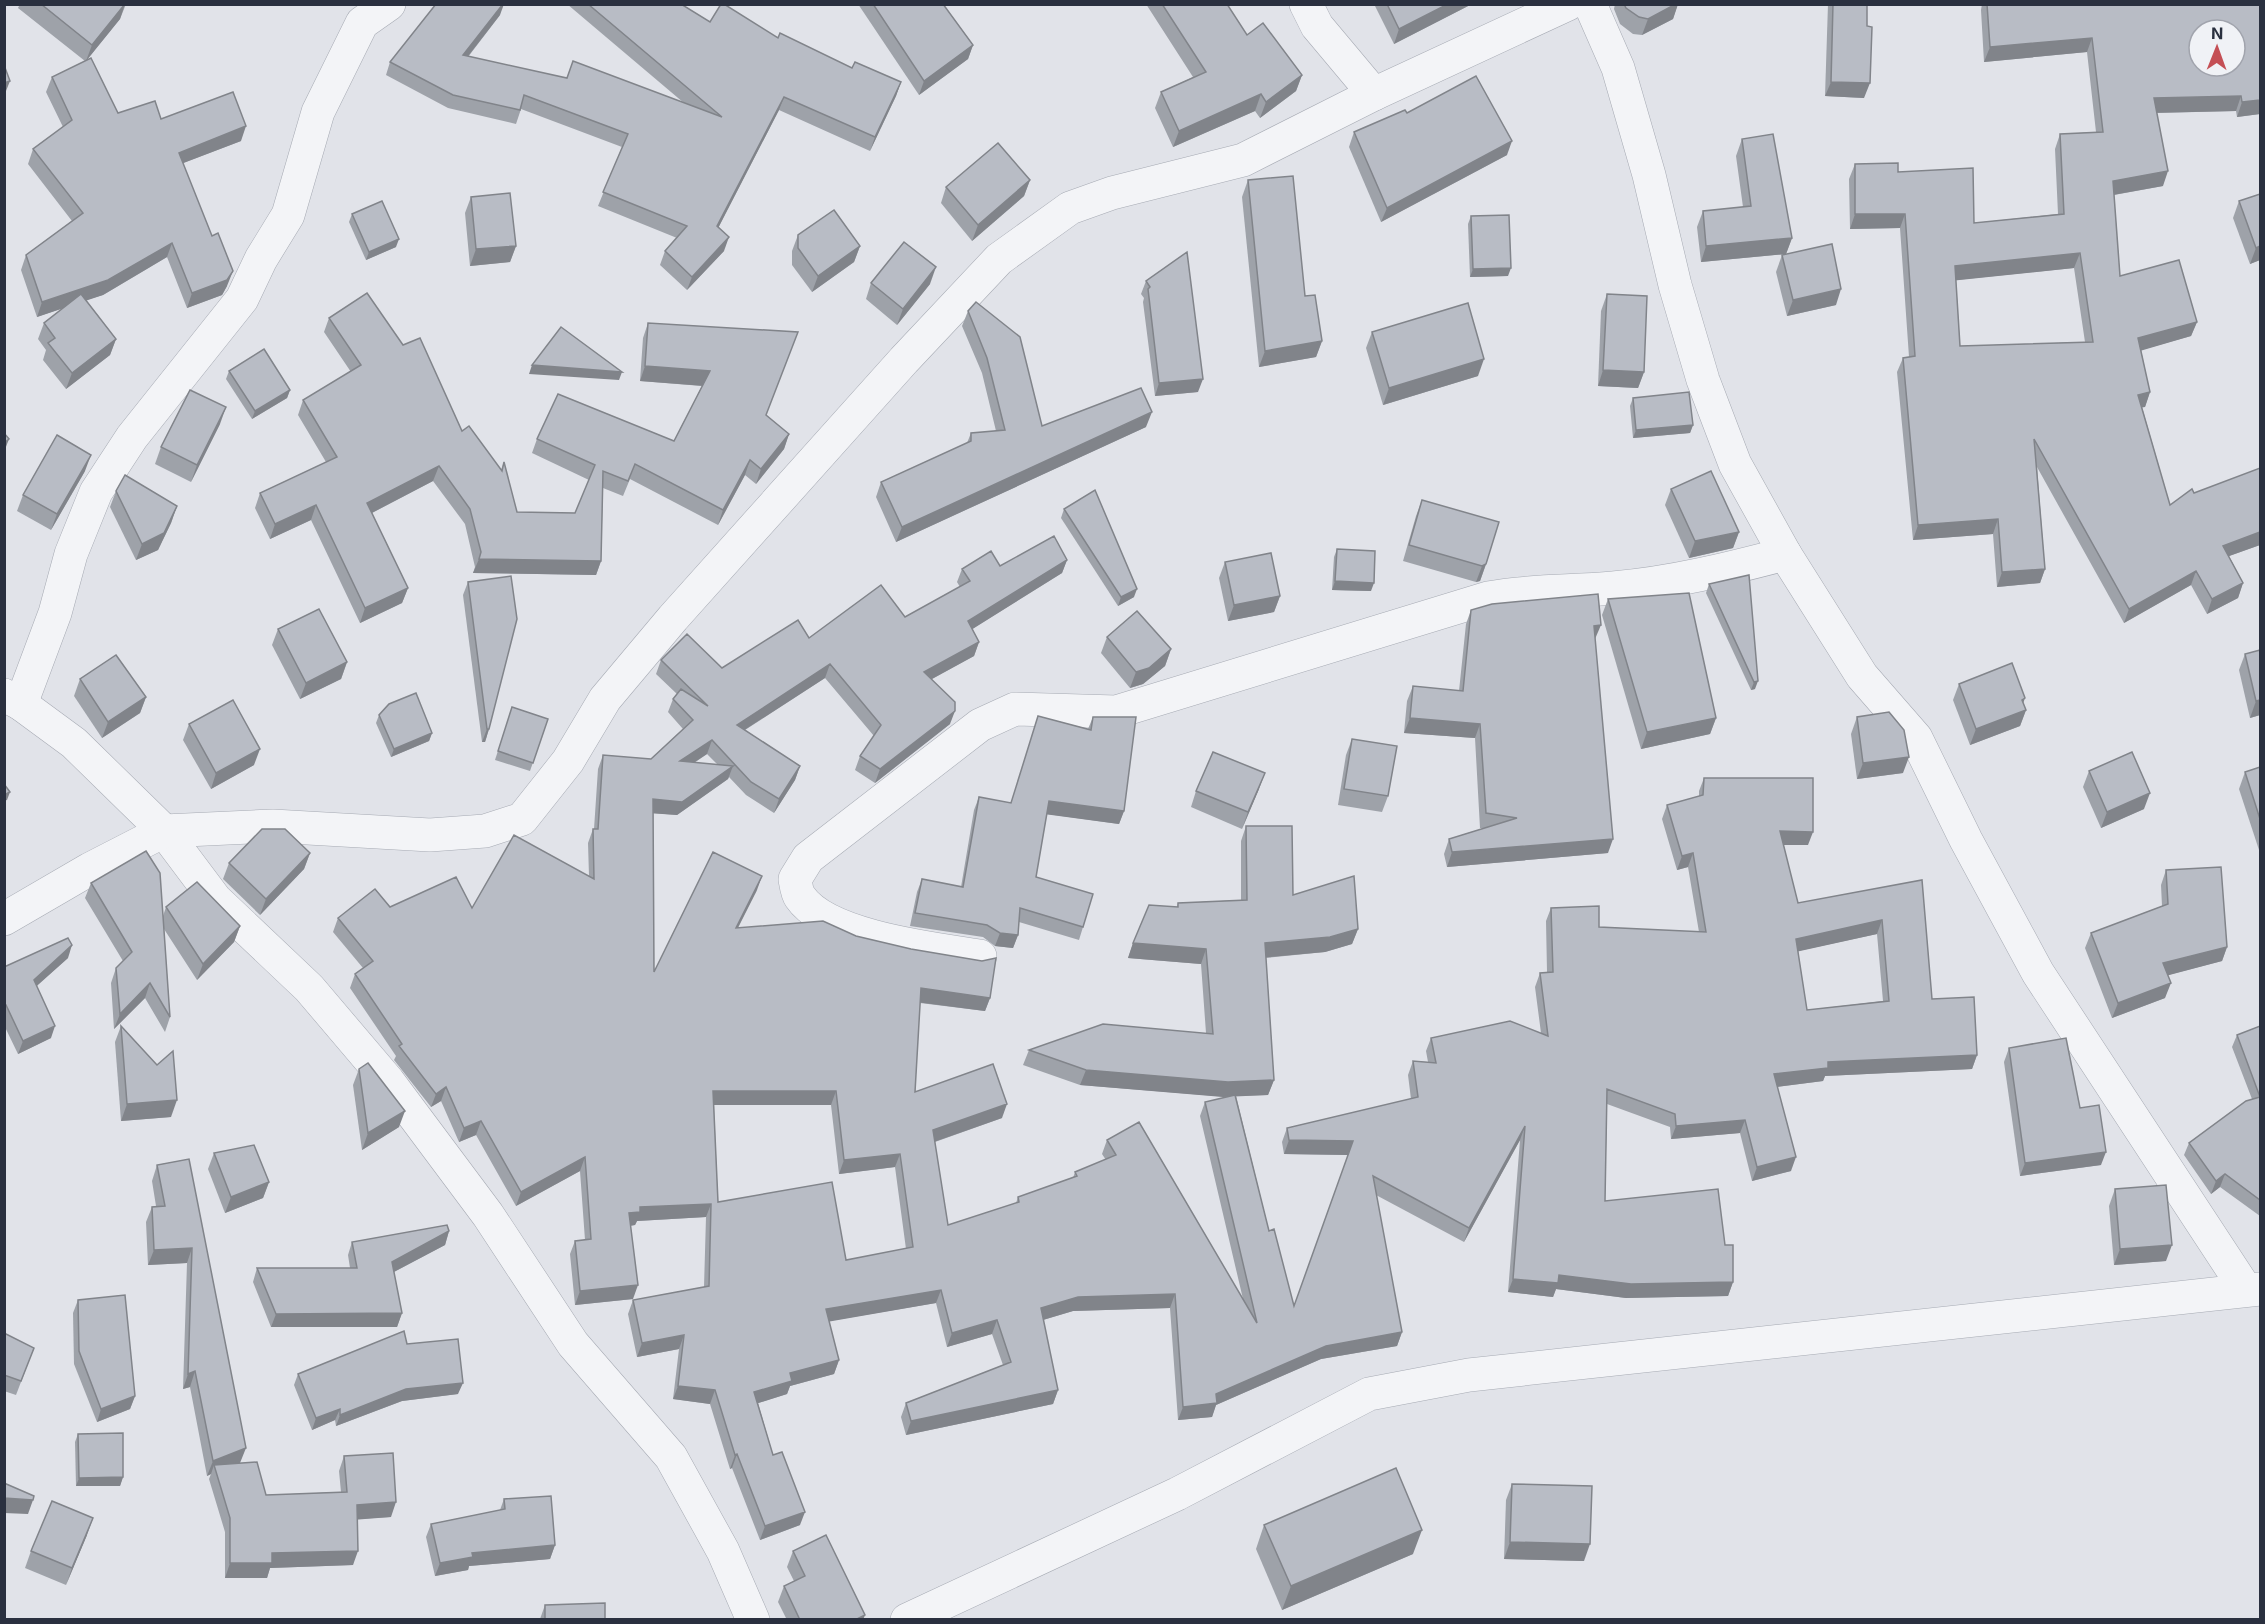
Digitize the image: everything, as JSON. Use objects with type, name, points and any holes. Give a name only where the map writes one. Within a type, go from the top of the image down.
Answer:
[{"type":"street","points":[[389,4],[362,23],[318,112],[288,215],[261,259],[242,300],[132,437],[96,492],[71,554],[55,613],[13,699],[74,743],[164,831],[215,899],[309,988],[388,1081],[488,1215],[573,1344],[671,1457],[723,1551],[753,1620]]},
{"type":"street","points":[[1306,4],[1317,26],[1374,94]]},
{"type":"street","points":[[4,919],[90,868],[164,831],[273,826],[430,835],[485,831],[522,819],[568,761],[605,699],[673,618],[904,360],[999,259],[1070,208],[1112,193],[1243,160],[1374,94],[1568,4]]},
{"type":"street","points":[[907,1620],[1177,1494],[1369,1394],[1469,1375],[2033,1316],[2253,1290],[2038,973],[1966,840],[1916,738],[1862,676],[1785,554],[1735,464],[1702,380],[1675,285],[1649,175],[1621,79],[1590,4]]},
{"type":"street","points":[[980,956],[890,943],[820,916],[799,896],[795,879],[808,858],[980,725],[1015,709],[1116,712],[1488,598],[1519,592],[1613,588],[1698,577],[1785,554]]},
{"type":"building","points":[[41,4],[125,4],[92,45]]},
{"type":"building","points":[[436,4],[503,4],[463,55],[567,78],[573,61],[722,117],[588,4],[681,4],[710,22],[721,4],[724,4],[778,38],[780,33],[852,68],[855,62],[901,82],[875,137],[784,97],[717,226],[729,237],[692,277],[665,251],[687,226],[603,192],[628,134],[524,95],[520,110],[453,95],[390,62]]},
{"type":"building","points":[[873,4],[943,4],[973,45],[924,81]]},
{"type":"building","points":[[1162,4],[1227,4],[1247,35],[1263,23],[1302,75],[1266,102],[1261,94],[1179,131],[1161,92],[1206,72]]},
{"type":"building","points":[[1387,4],[1448,4],[1399,29]]},
{"type":"building","points":[[1624,4],[1676,4],[1648,19],[1639,17]]},
{"type":"building","points":[[1833,4],[1867,4],[1867,26],[1872,27],[1870,83],[1831,82]]},
{"type":"building","points":[[1987,4],[2260,4],[2260,100],[2242,102],[2241,96],[2154,98],[2168,171],[2113,181],[2120,276],[2179,260],[2197,322],[2138,338],[2150,392],[2138,395],[2170,505],[2192,489],[2194,493],[2260,468],[2260,532],[2223,546],[2243,583],[2212,599],[2196,571],[2129,609],[2034,439],[2045,569],[2002,572],[1998,519],[1918,525],[1903,358],[1915,356],[1905,214],[1855,214],[1855,164],[1898,163],[1898,172],[1973,168],[1974,223],[2064,214],[2060,134],[2103,132],[2092,38],[1990,47]],"holes":[[[2080,253],[2093,342],[1960,346],[1955,266]]]},
{"type":"building","points":[[91,58],[118,113],[155,101],[161,119],[233,92],[246,126],[179,153],[212,236],[218,233],[233,271],[227,280],[192,293],[172,243],[108,280],[42,302],[26,255],[83,213],[33,149],[72,120],[52,77]]},
{"type":"building","points":[[4,65],[10,81],[4,83]]},
{"type":"building","points":[[1476,76],[1512,141],[1387,208],[1354,132],[1405,110],[1407,113]]},
{"type":"building","points":[[1773,134],[1792,238],[1706,246],[1703,211],[1751,206],[1742,139]]},
{"type":"building","points":[[998,143],[1030,180],[978,225],[946,187]]},
{"type":"building","points":[[1293,176],[1305,296],[1315,295],[1322,341],[1265,351],[1248,180]]},
{"type":"building","points":[[510,193],[516,246],[476,249],[471,197]]},
{"type":"building","points":[[2260,194],[2260,246],[2256,248],[2239,201]]},
{"type":"building","points":[[382,201],[399,239],[369,252],[352,214]]},
{"type":"building","points":[[834,210],[860,246],[818,276],[798,248],[798,235]]},
{"type":"building","points":[[1509,215],[1511,268],[1473,269],[1471,216]]},
{"type":"building","points":[[904,242],[936,267],[903,309],[871,283]]},
{"type":"building","points":[[1832,244],[1841,289],[1793,300],[1782,255]]},
{"type":"building","points":[[1187,252],[1203,379],[1159,383],[1148,289],[1150,287],[1146,281]]},
{"type":"building","points":[[367,293],[403,345],[420,338],[462,431],[469,426],[502,471],[504,462],[517,512],[575,513],[595,465],[537,439],[558,394],[674,441],[710,371],[645,366],[648,323],[798,332],[766,415],[789,434],[761,469],[750,460],[723,510],[635,464],[628,481],[603,471],[601,561],[479,559],[481,552],[470,509],[439,466],[367,503],[408,588],[365,608],[316,505],[275,524],[260,493],[337,457],[303,400],[361,365],[329,318]]},
{"type":"building","points":[[81,294],[116,339],[72,373],[48,343],[55,338],[44,323]]},
{"type":"building","points":[[1607,294],[1647,296],[1644,372],[1603,370]]},
{"type":"building","points":[[976,302],[1020,337],[1042,426],[1141,388],[1152,412],[902,527],[881,482],[971,441],[971,433],[1005,430],[987,358],[968,311]]},
{"type":"building","points":[[1468,303],[1484,359],[1389,388],[1372,332]]},
{"type":"building","points":[[561,327],[622,372],[532,365]]},
{"type":"building","points":[[264,349],[290,390],[255,411],[229,371]]},
{"type":"building","points":[[190,390],[226,407],[197,465],[161,447]]},
{"type":"building","points":[[1689,392],[1693,425],[1636,430],[1633,398]]},
{"type":"building","points":[[4,433],[9,439],[4,443]]},
{"type":"building","points":[[57,435],[91,455],[57,514],[23,495]]},
{"type":"building","points":[[1711,471],[1739,532],[1695,541],[1671,489]]},
{"type":"building","points":[[125,475],[177,506],[164,533],[142,544],[116,491]]},
{"type":"building","points":[[1095,490],[1137,589],[1121,597],[1064,509]]},
{"type":"building","points":[[1422,500],[1499,522],[1486,564],[1482,566],[1409,545]]},
{"type":"building","points":[[1054,536],[1067,560],[968,621],[979,642],[924,672],[955,702],[955,711],[880,769],[860,756],[881,725],[830,664],[737,725],[800,766],[779,799],[751,782],[712,740],[680,761],[733,766],[682,802],[653,799],[654,972],[713,852],[762,876],[736,928],[823,921],[856,936],[911,949],[982,961],[996,958],[990,998],[921,988],[915,1092],[993,1064],[1007,1104],[933,1130],[948,1225],[1019,1202],[1018,1197],[1077,1176],[1075,1172],[1116,1155],[1107,1140],[1139,1122],[1257,1323],[1205,1102],[1235,1095],[1269,1231],[1274,1229],[1294,1306],[1353,1141],[1289,1140],[1287,1128],[1418,1097],[1413,1061],[1436,1063],[1431,1038],[1510,1021],[1548,1036],[1540,973],[1553,972],[1551,908],[1599,906],[1599,927],[1706,932],[1693,853],[1682,856],[1667,805],[1703,795],[1704,778],[1813,778],[1813,832],[1780,831],[1798,903],[1922,880],[1932,999],[1974,997],[1977,1055],[1828,1062],[1828,1068],[1774,1074],[1796,1157],[1757,1167],[1745,1120],[1676,1126],[1675,1114],[1607,1089],[1605,1201],[1718,1189],[1725,1245],[1733,1245],[1733,1282],[1631,1284],[1559,1275],[1558,1283],[1513,1279],[1525,1126],[1469,1228],[1373,1176],[1402,1332],[1326,1346],[1216,1394],[1217,1403],[1183,1407],[1175,1294],[1078,1297],[1041,1308],[1058,1390],[911,1421],[906,1403],[1011,1362],[997,1320],[952,1333],[941,1290],[826,1309],[839,1360],[790,1373],[792,1381],[754,1392],[773,1455],[782,1452],[805,1512],[765,1526],[737,1454],[735,1455],[715,1390],[678,1386],[684,1335],[642,1343],[633,1300],[709,1286],[711,1204],[640,1207],[640,1212],[629,1213],[638,1285],[580,1291],[575,1241],[591,1239],[585,1157],[521,1192],[481,1121],[464,1128],[446,1087],[436,1094],[399,1046],[402,1044],[355,974],[373,961],[338,918],[375,889],[390,907],[456,877],[472,908],[514,835],[594,879],[593,829],[598,829],[603,755],[651,759],[693,720],[673,699],[681,689],[708,706],[661,660],[687,634],[722,668],[798,620],[809,638],[881,585],[905,617],[970,581],[962,569],[991,551],[1000,566]],"holes":[[[1882,920],[1889,1001],[1807,1010],[1796,939]],[[713,1091],[836,1091],[844,1160],[900,1154],[913,1247],[846,1260],[832,1182],[718,1202]]]},
{"type":"building","points":[[1337,549],[1375,551],[1374,583],[1335,581]]},
{"type":"building","points":[[1271,553],[1280,596],[1234,605],[1225,562]]},
{"type":"building","points":[[1749,575],[1758,681],[1754,682],[1709,584]]},
{"type":"building","points":[[511,576],[517,619],[489,729],[487,729],[468,582]]},
{"type":"building","points":[[1689,593],[1716,718],[1647,732],[1608,599]]},
{"type":"building","points":[[1598,594],[1601,625],[1594,626],[1613,839],[1452,852],[1449,839],[1517,818],[1486,813],[1480,724],[1410,718],[1413,686],[1463,691],[1471,610],[1492,604]]},
{"type":"building","points":[[319,609],[347,662],[306,683],[278,629]]},
{"type":"building","points":[[1137,611],[1171,649],[1149,668],[1136,672],[1107,637]]},
{"type":"building","points":[[2260,650],[2260,700],[2256,701],[2245,654]]},
{"type":"building","points":[[116,655],[146,697],[108,722],[80,679]]},
{"type":"building","points":[[2012,663],[2025,698],[2022,700],[2026,710],[1976,729],[1959,684]]},
{"type":"building","points":[[416,693],[432,733],[394,749],[379,715],[389,704]]},
{"type":"building","points":[[233,700],[260,749],[216,773],[189,724]]},
{"type":"building","points":[[512,707],[548,719],[533,763],[498,751]]},
{"type":"building","points":[[1889,712],[1904,730],[1909,757],[1863,763],[1857,717]]},
{"type":"building","points":[[1038,716],[1091,730],[1093,717],[1136,717],[1124,811],[1049,801],[1036,877],[1093,894],[1083,927],[1020,908],[1018,935],[1000,933],[987,925],[915,913],[922,879],[963,887],[979,797],[1011,803]]},
{"type":"building","points":[[1352,739],[1397,746],[1388,796],[1344,789]]},
{"type":"building","points":[[1213,752],[1265,773],[1248,812],[1196,791]]},
{"type":"building","points":[[2132,752],[2150,793],[2107,812],[2089,771]]},
{"type":"building","points":[[2260,767],[2260,819],[2245,772]]},
{"type":"building","points":[[4,784],[10,792],[4,795]]},
{"type":"building","points":[[1246,826],[1292,826],[1293,895],[1354,876],[1358,929],[1330,937],[1265,943],[1274,1080],[1228,1082],[1086,1070],[1029,1050],[1103,1024],[1213,1034],[1206,949],[1133,943],[1149,905],[1178,907],[1178,903],[1247,900]]},
{"type":"building","points":[[262,829],[285,829],[310,853],[266,899],[229,863]]},
{"type":"building","points":[[146,851],[160,873],[170,1017],[150,983],[120,1014],[116,968],[132,952],[91,883]]},
{"type":"building","points":[[2221,867],[2227,947],[2163,963],[2171,983],[2118,1003],[2091,933],[2168,904],[2166,870]]},
{"type":"building","points":[[197,882],[240,926],[203,964],[166,907]]},
{"type":"building","points":[[68,938],[72,945],[34,980],[55,1026],[23,1041],[6,1005],[4,1006],[4,967]]},
{"type":"building","points":[[121,1026],[157,1065],[173,1051],[177,1100],[127,1104]]},
{"type":"building","points":[[2260,1026],[2260,1097],[2237,1035]]},
{"type":"building","points":[[2066,1038],[2080,1108],[2099,1105],[2106,1152],[2025,1163],[2009,1048]]},
{"type":"building","points":[[368,1063],[405,1111],[368,1133],[359,1069]]},
{"type":"building","points":[[2260,1097],[2260,1200],[2225,1174],[2216,1181],[2189,1143],[2246,1101]]},
{"type":"building","points":[[254,1145],[269,1182],[231,1197],[214,1153]]},
{"type":"building","points":[[189,1159],[246,1448],[213,1461],[195,1371],[188,1374],[192,1248],[154,1250],[152,1207],[165,1206],[157,1165]]},
{"type":"building","points":[[2166,1185],[2172,1245],[2120,1249],[2115,1189]]},
{"type":"building","points":[[447,1225],[449,1231],[392,1262],[402,1313],[276,1314],[257,1268],[357,1268],[352,1242]]},
{"type":"building","points":[[125,1295],[135,1396],[101,1409],[79,1351],[78,1300]]},
{"type":"building","points":[[404,1331],[407,1344],[458,1339],[463,1383],[406,1389],[340,1415],[340,1409],[316,1418],[298,1374]]},
{"type":"building","points":[[4,1333],[34,1348],[21,1381],[4,1375]]},
{"type":"building","points":[[123,1433],[123,1477],[79,1478],[78,1434]]},
{"type":"building","points":[[393,1453],[396,1502],[357,1505],[358,1551],[272,1553],[272,1563],[230,1563],[230,1518],[214,1465],[257,1462],[266,1495],[347,1492],[344,1456]]},
{"type":"building","points":[[1396,1468],[1422,1530],[1291,1586],[1264,1525]]},
{"type":"building","points":[[4,1483],[34,1496],[33,1500],[4,1498]]},
{"type":"building","points":[[1512,1484],[1592,1486],[1590,1544],[1510,1542]]},
{"type":"building","points":[[551,1496],[555,1545],[472,1553],[473,1557],[440,1563],[431,1524],[505,1509],[504,1499]]},
{"type":"building","points":[[52,1501],[93,1518],[72,1568],[31,1551]]},
{"type":"building","points":[[826,1535],[865,1615],[855,1620],[800,1620],[784,1586],[805,1576],[793,1551]]},
{"type":"building","points":[[605,1603],[605,1620],[538,1620],[545,1619],[545,1605]]}]
